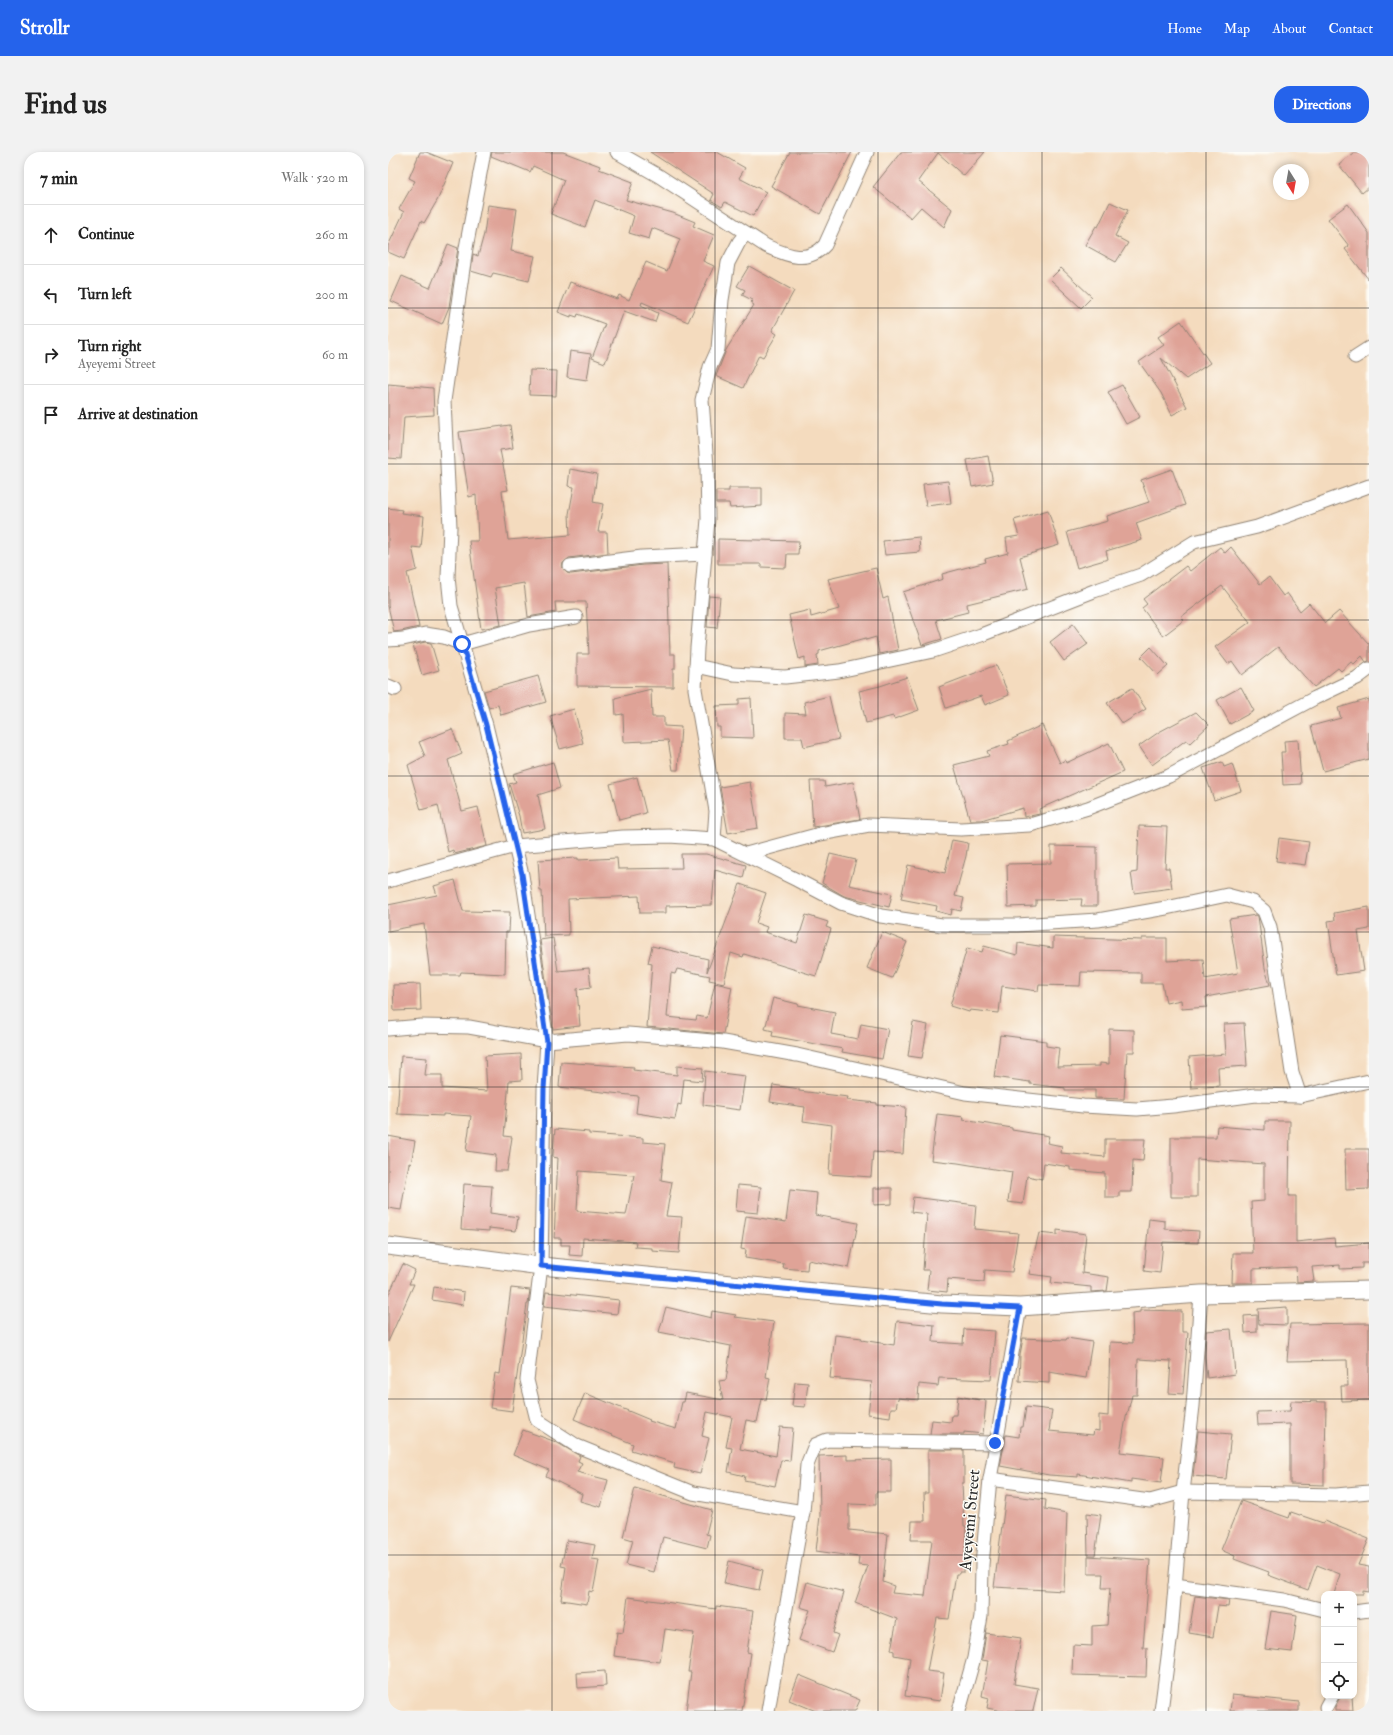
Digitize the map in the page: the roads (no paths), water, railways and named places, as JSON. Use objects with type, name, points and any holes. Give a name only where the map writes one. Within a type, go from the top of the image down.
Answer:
[{"type":"street","points":[[484,152],[466,248],[444,401],[450,527],[448,577],[451,606],[486,725],[522,874],[547,1042],[544,1089],[541,1266],[527,1380],[537,1420],[577,1446],[693,1493],[803,1512]]},
{"type":"street","points":[[617,152],[659,176],[766,246],[784,254],[802,257],[818,253],[825,245],[833,231],[867,152]]},
{"type":"street","points":[[714,839],[716,811],[695,689],[708,519],[707,467],[702,400],[710,367],[718,349],[722,300],[728,263],[739,242],[746,233]]},
{"type":"street","points":[[1355,357],[1369,348]]},
{"type":"street","points":[[696,666],[733,674],[785,678],[839,671],[933,650],[981,635],[1094,591],[1141,575],[1194,542],[1257,527],[1369,486]]},
{"type":"street","points":[[570,566],[642,557],[705,554]]},
{"type":"street","points":[[388,640],[403,639],[426,634],[444,637],[462,644],[529,624],[576,617]]},
{"type":"street","points":[[746,854],[820,834],[869,825],[961,829],[1030,825],[1088,808],[1169,776],[1315,698],[1357,678],[1369,669]]},
{"type":"street","points":[[389,880],[515,846],[623,837],[669,836],[714,839],[841,903],[881,916],[942,924],[1017,925],[1098,920],[1227,895],[1253,902],[1264,911],[1270,927],[1292,1072],[1300,1096]]},
{"type":"street","points":[[388,1029],[421,1026],[469,1027],[547,1042],[628,1034],[723,1042],[797,1055],[965,1093],[1083,1106],[1137,1109],[1256,1095],[1300,1096],[1369,1081]]},
{"type":"street","points":[[388,1246],[541,1266],[942,1304],[1020,1308],[1201,1294],[1369,1290]]},
{"type":"street","points":[[1161,1711],[1171,1634],[1183,1492],[1193,1406],[1201,1294]]},
{"type":"street","name":"Ayeyemi Street","points":[[959,1711],[974,1658],[981,1616],[982,1565],[990,1479],[995,1443],[1020,1308]]},
{"type":"street","points":[[768,1711],[803,1512],[807,1464],[815,1445],[827,1440],[995,1443]]},
{"type":"street","points":[[990,1479],[1150,1501],[1183,1492],[1336,1495],[1369,1492]]},
{"type":"street","points":[[1175,1585],[1284,1600],[1321,1609]]},
{"type":"street","points":[[1357,1612],[1369,1610]]}]
